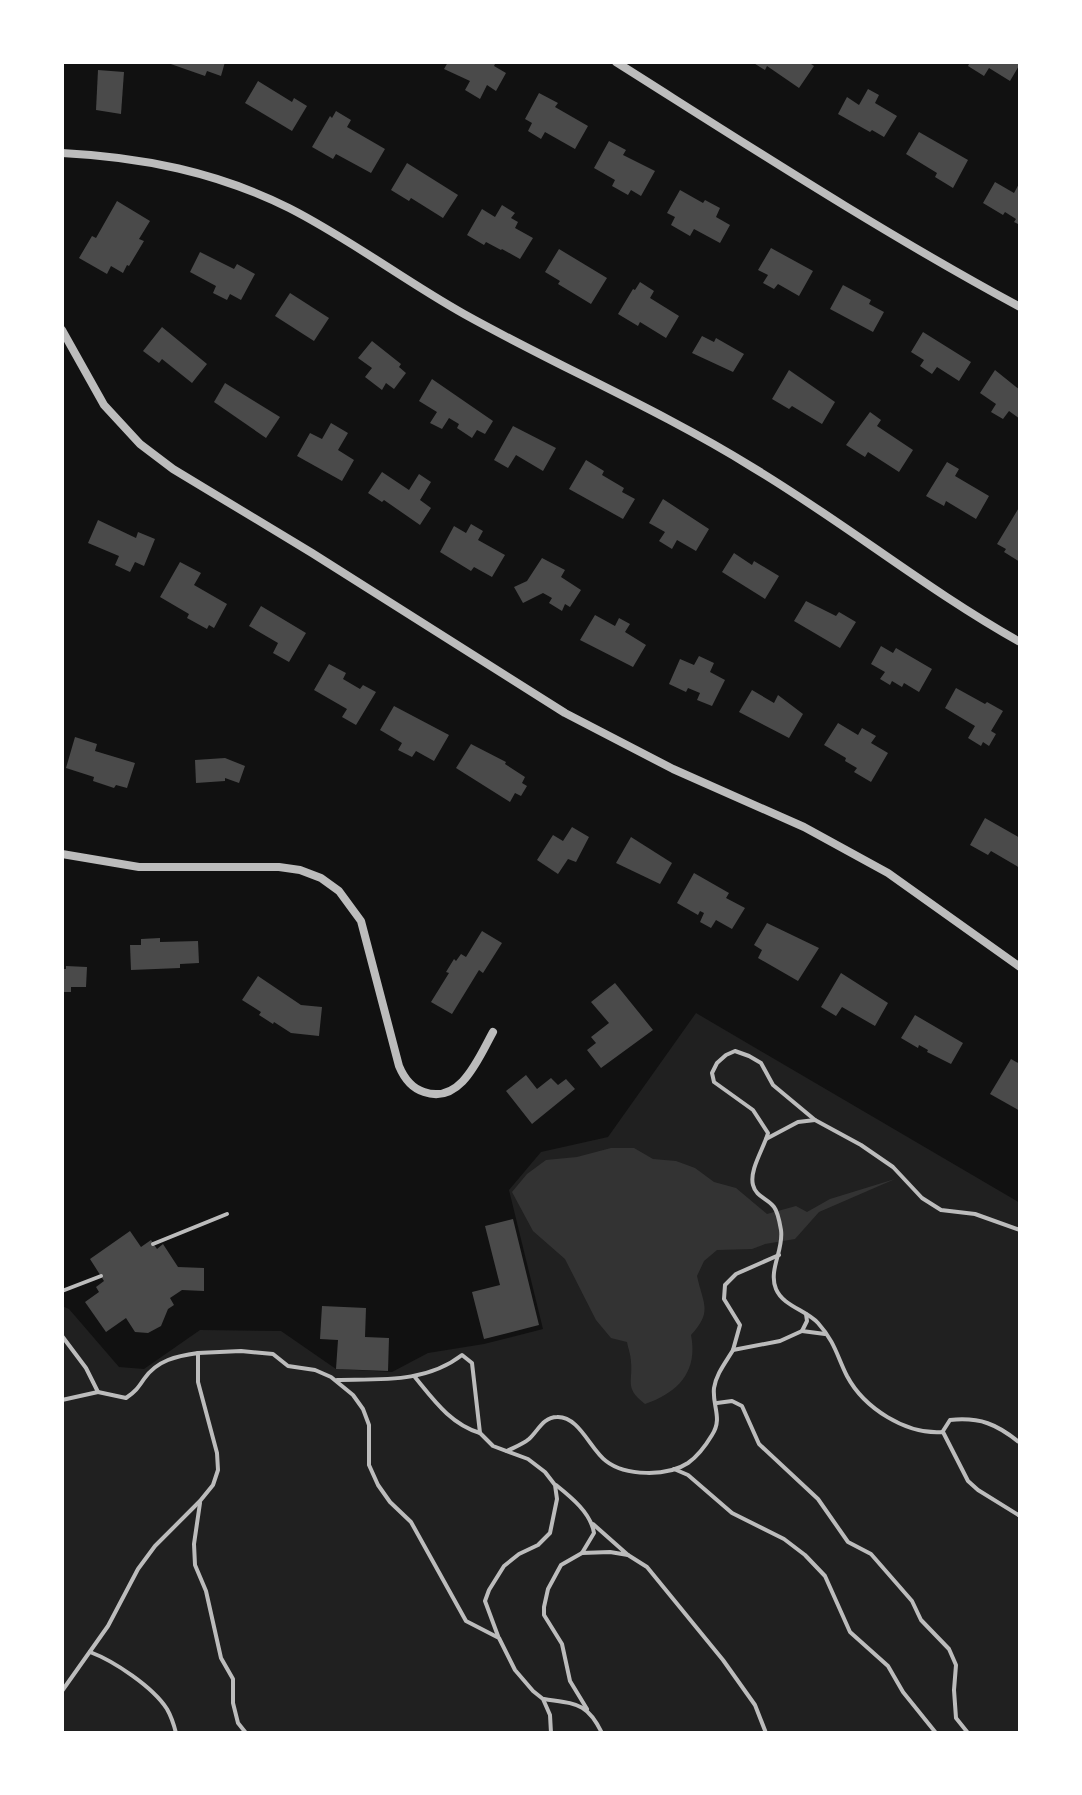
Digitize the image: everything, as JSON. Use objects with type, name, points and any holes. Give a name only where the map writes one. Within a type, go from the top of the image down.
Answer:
[{"type":"street","points":[[616,62],[862,217],[1020,307]]},
{"type":"street","points":[[62,153],[124,157],[174,166],[237,185],[291,209],[463,314],[750,465],[935,591],[1020,642]]},
{"type":"street","points":[[62,330],[95,393],[110,413],[140,444],[173,469],[533,694],[640,753],[804,827],[855,854],[915,892],[1020,967]]},
{"type":"street","points":[[62,854],[139,867],[293,868],[315,875],[334,886],[349,902],[364,928],[402,1073],[411,1085],[423,1092],[438,1094],[458,1086],[468,1076],[493,1032]]},
{"type":"lane","points":[[943,1432],[919,1431],[895,1421],[868,1402],[847,1375],[839,1353],[827,1334],[806,1314],[785,1302],[776,1291],[774,1278],[782,1245],[781,1226],[774,1207],[758,1196],[753,1185],[754,1172],[768,1133],[753,1110],[714,1082],[712,1073],[717,1063],[735,1051],[761,1063],[773,1085],[815,1120],[893,1167],[922,1198],[941,1210],[975,1214],[1020,1230]]},
{"type":"lane","points":[[766,1140],[798,1122],[815,1120]]},
{"type":"lane","points":[[153,1244],[227,1214]]},
{"type":"lane","points":[[507,1451],[530,1438],[546,1420],[559,1416],[571,1422],[604,1460],[617,1468],[655,1472],[687,1463],[703,1449],[719,1422],[714,1390],[720,1370],[733,1350],[740,1325],[724,1299],[725,1285],[736,1274],[779,1255]]},
{"type":"lane","points":[[62,1291],[101,1276]]},
{"type":"lane","points":[[802,1331],[807,1321],[806,1314]]},
{"type":"lane","points":[[733,1350],[780,1341],[802,1331],[827,1334]]},
{"type":"lane","points":[[62,1336],[86,1368],[98,1392]]},
{"type":"lane","points":[[62,1400],[98,1392],[126,1398],[137,1391],[145,1376],[159,1364],[175,1356],[198,1353],[241,1351],[273,1354],[288,1366],[315,1370],[334,1380],[353,1395],[363,1409],[369,1425],[369,1465],[378,1485],[411,1522],[466,1621],[499,1638]]},
{"type":"lane","points":[[62,1691],[108,1626],[138,1569],[155,1546],[213,1485],[218,1470],[217,1453],[198,1382],[198,1353]]},
{"type":"lane","points":[[334,1380],[414,1376],[447,1366],[462,1355],[472,1363],[480,1433]]},
{"type":"lane","points":[[414,1376],[463,1428],[480,1433],[493,1446],[528,1459],[583,1510],[592,1524],[647,1567],[723,1660],[755,1705],[766,1733]]},
{"type":"lane","points":[[717,1403],[732,1401],[742,1406],[759,1444],[818,1499],[848,1542],[871,1554],[912,1601],[921,1620],[936,1633],[956,1665],[956,1718],[968,1733]]},
{"type":"lane","points":[[943,1432],[950,1420],[973,1418],[994,1426],[1020,1443]]},
{"type":"lane","points":[[943,1432],[968,1481],[1020,1516]]},
{"type":"lane","points":[[673,1469],[688,1475],[732,1513],[784,1539],[805,1555],[825,1576],[850,1632],[888,1666],[903,1692],[936,1733]]},
{"type":"lane","points":[[551,1733],[550,1715],[543,1699],[515,1670],[485,1601],[504,1566],[538,1545],[550,1533],[557,1499],[555,1485]]},
{"type":"lane","points":[[200,1501],[194,1544],[195,1565],[206,1591],[221,1658],[233,1679],[233,1703],[238,1723],[246,1733]]},
{"type":"lane","points":[[582,1553],[594,1533],[592,1524]]},
{"type":"lane","points":[[602,1733],[570,1681],[562,1644],[544,1615],[548,1589],[561,1565],[582,1553],[628,1555]]},
{"type":"lane","points":[[90,1652],[102,1656],[159,1698],[168,1711],[176,1733]]},
{"type":"lane","points":[[543,1699],[574,1702],[587,1709]]},
{"type":"shaded area","points":[[696,1013],[1020,1203],[1020,1733],[62,1733],[62,1306],[69,1309],[119,1367],[144,1369],[200,1330],[281,1331],[336,1369],[392,1372],[428,1353],[484,1344],[543,1329],[509,1190],[541,1152],[608,1137]]},
{"type":"shaded area","points":[[611,1148],[634,1148],[653,1159],[676,1161],[695,1168],[714,1182],[736,1188],[767,1214],[796,1206],[807,1212],[830,1199],[895,1179],[819,1212],[795,1239],[752,1249],[717,1250],[704,1261],[697,1276],[704,1313],[691,1335],[692,1359],[688,1369],[668,1393],[645,1404],[632,1389],[627,1342],[611,1338],[596,1320],[565,1259],[533,1231],[512,1192],[527,1174],[546,1160],[577,1157]]},
{"type":"building","points":[[165,62],[225,62],[221,76],[207,71],[205,76]]},
{"type":"building","points":[[448,62],[496,62],[494,66],[506,73],[496,91],[487,85],[480,99],[465,90],[470,81],[444,69]]},
{"type":"building","points":[[752,62],[808,62],[814,66],[799,88],[767,66],[765,70]]},
{"type":"building","points":[[970,62],[1020,64],[1010,81],[989,68],[984,76],[968,66]]},
{"type":"building","points":[[98,70],[124,72],[121,114],[96,110]]},
{"type":"building","points":[[258,81],[292,102],[294,98],[307,106],[292,131],[245,103]]},
{"type":"building","points":[[868,89],[879,95],[875,103],[897,116],[884,137],[838,114],[847,97],[859,105]]},
{"type":"building","points":[[539,93],[558,103],[555,107],[588,126],[575,149],[545,132],[541,139],[528,131],[532,123],[525,119]]},
{"type":"building","points":[[336,111],[351,120],[347,127],[385,149],[371,173],[336,154],[333,159],[312,147]]},
{"type":"building","points":[[919,132],[968,160],[953,188],[935,177],[937,173],[906,154]]},
{"type":"building","points":[[609,141],[626,150],[623,155],[655,171],[641,196],[631,190],[628,195],[612,186],[615,180],[594,168]]},
{"type":"building","points":[[407,163],[458,195],[443,218],[411,198],[409,201],[391,190]]},
{"type":"building","points":[[995,182],[1014,193],[1020,182],[1020,225],[1005,212],[1003,215],[983,203]]},
{"type":"building","points":[[680,190],[703,203],[705,200],[720,208],[716,217],[730,225],[720,243],[694,229],[690,236],[671,225],[675,217],[667,213]]},
{"type":"building","points":[[117,201],[150,221],[139,239],[144,241],[129,266],[123,273],[111,266],[107,274],[79,258],[92,236],[96,238]]},
{"type":"building","points":[[502,205],[515,213],[511,218],[518,222],[515,228],[533,238],[520,259],[467,235],[482,209],[495,217]]},
{"type":"building","points":[[771,248],[813,271],[799,296],[778,284],[774,289],[763,283],[768,275],[758,270]]},
{"type":"building","points":[[559,249],[607,278],[591,304],[558,284],[560,281],[545,272]]},
{"type":"building","points":[[200,252],[234,269],[237,264],[255,274],[241,300],[230,294],[227,300],[213,293],[216,286],[190,272]]},
{"type":"building","points":[[640,282],[654,291],[650,298],[679,316],[666,338],[640,322],[638,326],[618,314]]},
{"type":"building","points":[[843,285],[871,300],[869,304],[884,312],[873,332],[830,309]]},
{"type":"building","points":[[290,293],[329,318],[314,341],[275,316]]},
{"type":"building","points":[[162,327],[207,364],[192,383],[162,359],[159,363],[143,351]]},
{"type":"building","points":[[923,332],[971,362],[959,381],[937,367],[932,374],[920,366],[924,360],[911,352]]},
{"type":"building","points":[[702,336],[714,342],[716,338],[744,354],[733,372],[692,353]]},
{"type":"building","points":[[372,341],[401,364],[399,367],[406,373],[394,389],[386,383],[382,390],[365,377],[372,368],[358,358]]},
{"type":"building","points":[[789,370],[835,402],[822,424],[792,406],[789,409],[772,399]]},
{"type":"building","points":[[995,370],[1020,390],[1020,419],[1009,411],[1003,419],[991,412],[996,404],[980,393]]},
{"type":"building","points":[[432,379],[493,421],[485,434],[477,430],[472,438],[449,418],[442,429],[430,423],[437,412],[419,401]]},
{"type":"building","points":[[225,383],[280,417],[266,438],[214,402]]},
{"type":"building","points":[[870,412],[881,420],[877,426],[913,450],[899,472],[868,452],[865,457],[846,445]]},
{"type":"building","points":[[331,423],[348,433],[338,450],[354,460],[342,481],[297,456],[310,433],[322,439]]},
{"type":"building","points":[[513,426],[556,448],[543,471],[516,455],[508,468],[494,460]]},
{"type":"building","points":[[586,460],[604,471],[602,475],[624,488],[622,492],[635,499],[623,519],[569,489]]},
{"type":"building","points":[[947,462],[959,469],[955,476],[989,496],[976,519],[946,501],[944,506],[926,496]]},
{"type":"building","points":[[382,472],[409,490],[419,474],[431,482],[420,500],[431,508],[420,525],[384,500],[382,502],[368,493]]},
{"type":"building","points":[[663,499],[709,529],[696,551],[677,540],[672,549],[659,541],[665,532],[649,523]]},
{"type":"building","points":[[1020,506],[1020,562],[997,544]]},
{"type":"building","points":[[98,520],[136,538],[138,532],[155,539],[144,566],[135,562],[130,572],[115,565],[119,556],[88,543]]},
{"type":"building","points":[[471,524],[483,531],[478,540],[505,555],[492,577],[474,567],[471,571],[440,552],[454,526],[466,533]]},
{"type":"building","points":[[734,553],[752,565],[754,561],[779,576],[765,599],[722,572]]},
{"type":"building","points":[[542,558],[565,570],[561,577],[581,590],[570,607],[565,604],[562,611],[549,603],[552,598],[543,593],[523,603],[514,587],[527,581]]},
{"type":"building","points":[[180,562],[201,573],[194,585],[227,604],[214,628],[209,625],[207,629],[187,618],[189,614],[160,597]]},
{"type":"building","points":[[806,601],[836,616],[839,612],[856,622],[840,648],[794,621]]},
{"type":"building","points":[[261,606],[306,633],[289,662],[273,653],[278,643],[249,626]]},
{"type":"building","points":[[595,615],[615,626],[619,618],[630,624],[625,632],[646,645],[633,667],[580,640]]},
{"type":"building","points":[[881,646],[893,653],[896,648],[932,669],[919,692],[904,683],[902,687],[892,681],[890,685],[880,679],[885,672],[871,664]]},
{"type":"building","points":[[699,656],[714,663],[710,672],[725,680],[712,706],[697,700],[700,693],[688,688],[686,692],[669,684],[680,659],[694,665]]},
{"type":"building","points":[[329,664],[346,673],[343,679],[360,689],[363,685],[376,692],[356,725],[342,717],[347,709],[314,690]]},
{"type":"building","points":[[956,688],[1003,711],[991,731],[996,734],[989,746],[983,742],[981,746],[968,738],[975,726],[945,708]]},
{"type":"building","points":[[752,690],[774,703],[778,695],[803,714],[789,738],[739,712]]},
{"type":"building","points":[[394,706],[449,735],[434,761],[416,751],[412,757],[398,750],[402,743],[380,730]]},
{"type":"building","points":[[838,723],[858,735],[862,728],[876,736],[871,743],[888,753],[871,782],[854,772],[857,768],[845,761],[846,758],[824,745]]},
{"type":"building","points":[[75,737],[97,744],[95,751],[135,763],[127,788],[116,785],[114,788],[93,781],[94,777],[66,768]]},
{"type":"building","points":[[471,744],[506,762],[525,777],[522,783],[527,786],[521,796],[515,793],[510,802],[456,768]]},
{"type":"building","points":[[225,758],[245,766],[239,783],[225,778],[225,781],[196,783],[195,760]]},
{"type":"building","points":[[985,818],[1020,838],[1020,868],[991,851],[988,855],[970,845]]},
{"type":"building","points":[[572,827],[589,837],[576,862],[568,859],[558,874],[537,860],[553,835],[563,841]]},
{"type":"building","points":[[631,837],[672,863],[660,884],[616,863]]},
{"type":"building","points":[[694,873],[729,893],[726,898],[745,908],[732,929],[716,920],[711,928],[700,922],[704,913],[700,911],[698,915],[677,903]]},
{"type":"building","points":[[767,923],[819,948],[798,981],[758,958],[762,950],[754,945]]},
{"type":"building","points":[[482,931],[502,943],[483,973],[479,970],[452,1014],[431,1002],[454,959],[456,961],[461,954],[466,957]]},
{"type":"building","points":[[160,938],[160,942],[198,941],[199,963],[180,964],[180,968],[131,970],[130,945],[141,945],[141,939]]},
{"type":"building","points":[[66,966],[87,967],[86,987],[71,987],[71,992],[62,992],[62,969]]},
{"type":"building","points":[[841,973],[888,1003],[875,1026],[842,1007],[836,1016],[821,1007]]},
{"type":"building","points":[[258,976],[301,1005],[322,1007],[319,1036],[291,1033],[259,1015],[261,1012],[242,1000]]},
{"type":"building","points":[[615,983],[653,1030],[601,1068],[587,1050],[596,1043],[591,1037],[609,1023],[591,1002]]},
{"type":"building","points":[[915,1015],[963,1043],[951,1064],[901,1038]]},
{"type":"building","points":[[1011,1059],[1020,1064],[1020,1111],[990,1094]]},
{"type":"building","points":[[526,1075],[537,1089],[551,1078],[558,1085],[566,1079],[575,1089],[532,1124],[506,1091]]},
{"type":"building","points":[[513,1219],[539,1325],[484,1339],[472,1292],[500,1285],[485,1226]]},
{"type":"building","points":[[130,1231],[141,1247],[151,1240],[157,1249],[163,1244],[178,1267],[204,1268],[204,1291],[182,1290],[170,1298],[174,1305],[168,1309],[161,1326],[148,1333],[135,1332],[126,1318],[106,1332],[85,1302],[99,1292],[96,1287],[104,1281],[90,1259]]},
{"type":"building","points":[[322,1306],[366,1308],[365,1337],[389,1338],[388,1371],[336,1369],[338,1340],[320,1339]]}]
